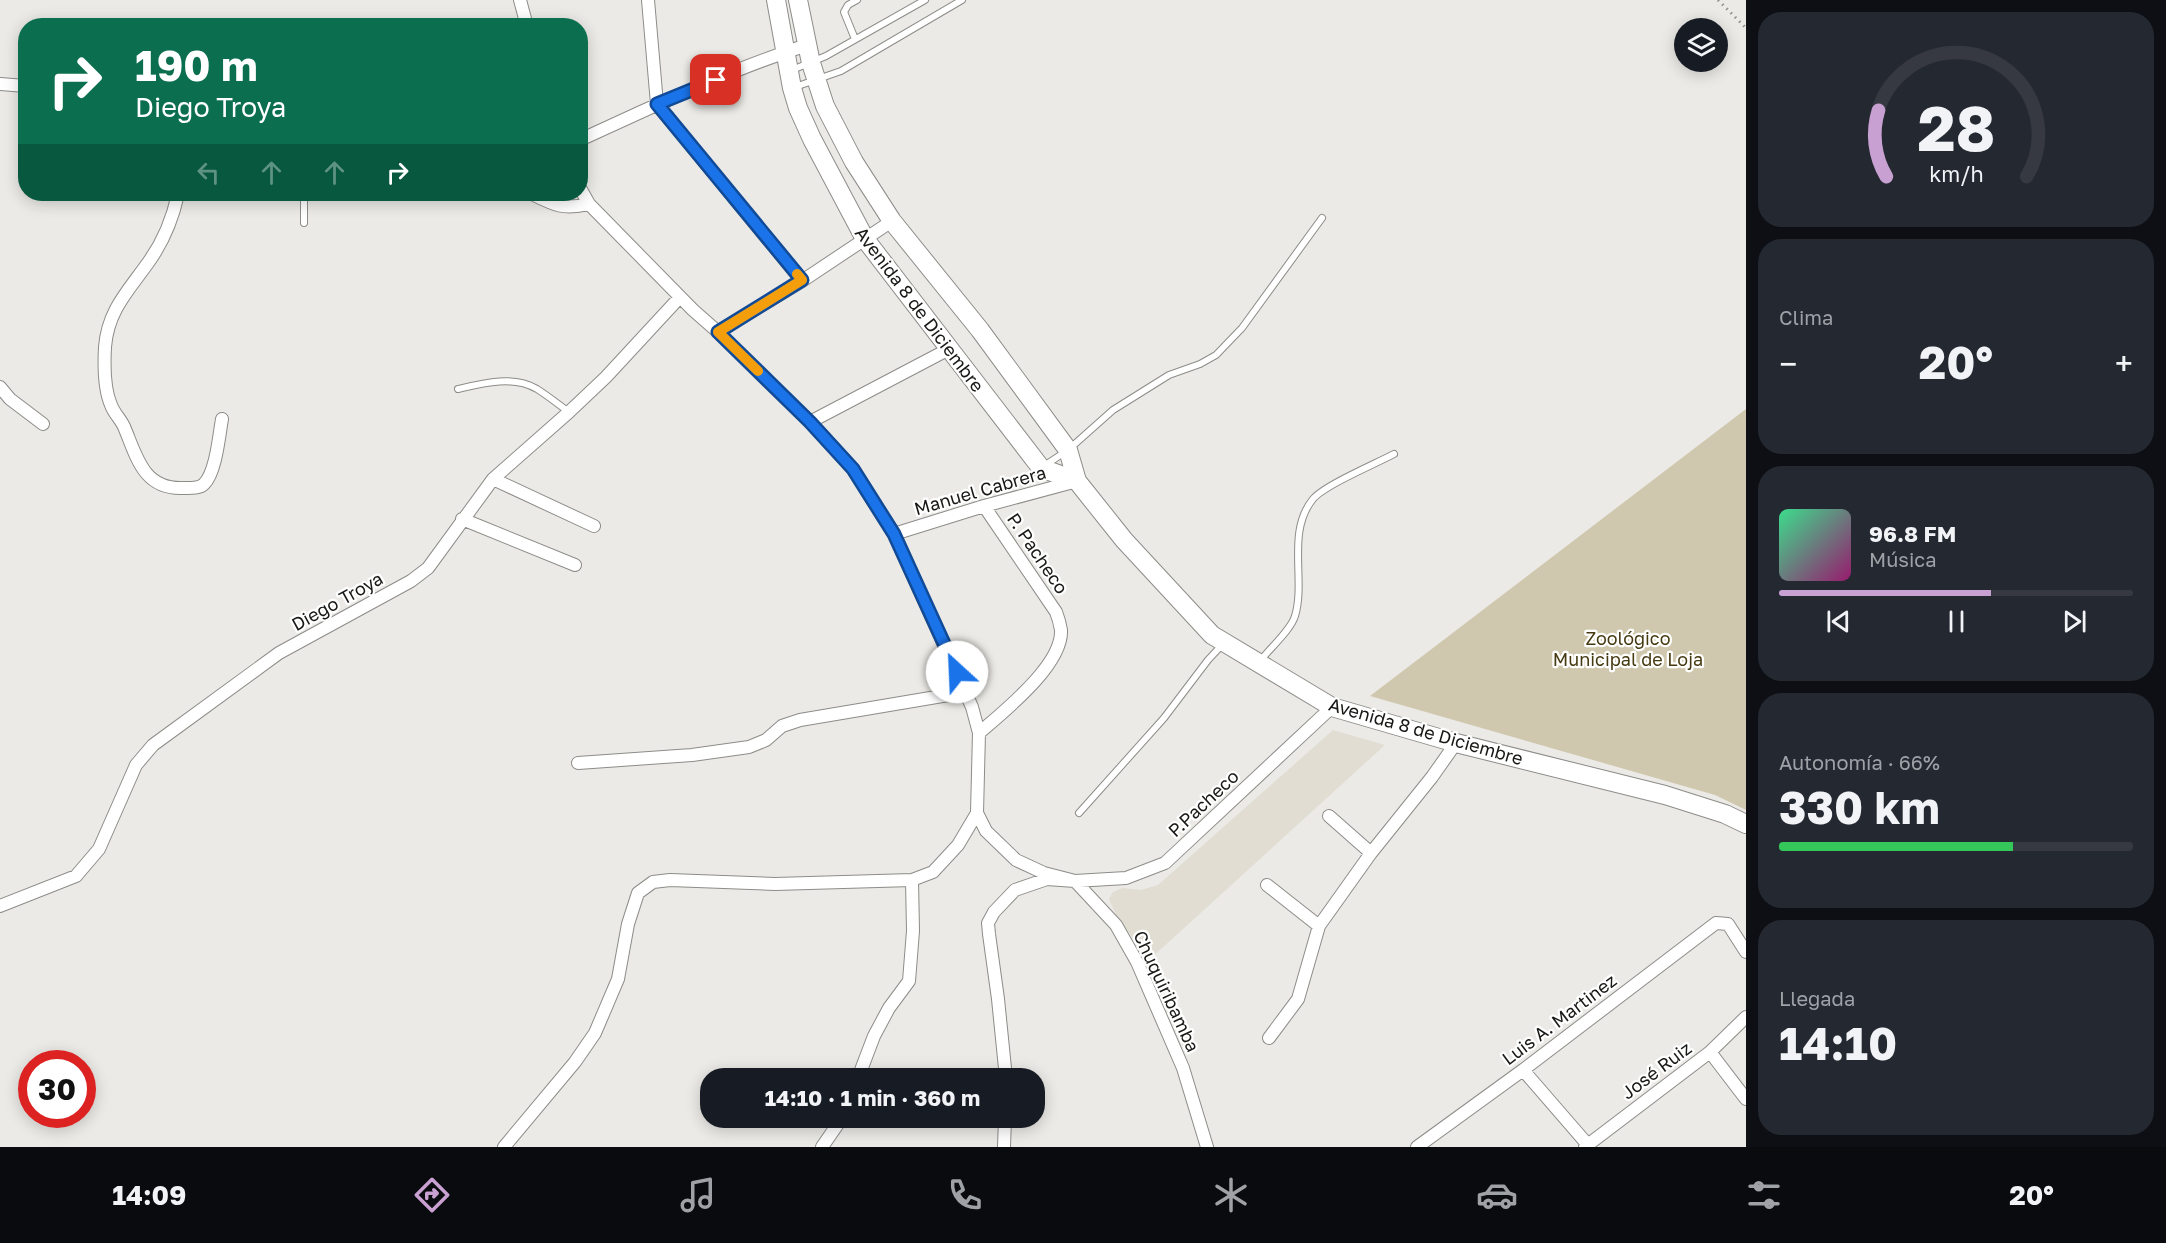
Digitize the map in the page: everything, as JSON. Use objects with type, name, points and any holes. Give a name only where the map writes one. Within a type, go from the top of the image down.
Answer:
[{"type":"main road","name":"Avenida 8 de Diciembre","points":[[776,0],[790,80],[812,139],[865,239],[1041,468]]},
{"type":"main road","name":"Avenida 8 de Diciembre","points":[[798,0],[813,72],[825,106],[854,162],[892,221],[980,330],[1068,450],[1077,481],[1131,548],[1212,634],[1332,706],[1456,743],[1665,795],[1725,814],[1746,824]]},
{"type":"main road","points":[[1041,468],[1077,481]]},
{"type":"street","points":[[520,0],[525,18]]},
{"type":"street","points":[[648,0],[657,104],[802,280]]},
{"type":"street","points":[[588,136],[657,104],[807,45]]},
{"type":"street","points":[[0,84],[18,85]]},
{"type":"street","points":[[176,201],[172,219],[151,259],[131,283],[108,325],[105,374],[111,405],[124,426],[138,463],[152,480],[170,489],[195,488],[204,485],[213,469],[222,419]]},
{"type":"street","points":[[546,201],[556,206],[573,208],[589,204]]},
{"type":"street","points":[[587,201],[680,297],[810,422],[853,469],[894,534],[972,706],[979,733],[977,813],[986,831],[1016,860],[1044,873],[1075,881]]},
{"type":"street","points":[[718,332],[892,221]]},
{"type":"street","name":"Diego Troya","points":[[0,906],[76,876],[99,849],[136,765],[153,745],[279,653],[411,581],[428,568],[493,478],[606,377],[680,297]]},
{"type":"street","points":[[810,422],[949,349]]},
{"type":"street","points":[[0,387],[10,399],[44,424]]},
{"type":"street","points":[[493,478],[594,526]]},
{"type":"street","name":"Manuel Cabrera","points":[[894,534],[984,506],[1077,481]]},
{"type":"street","name":"P. Pacheco","points":[[979,733],[1008,708],[1049,664],[1057,648],[1061,631],[1056,612],[984,506]]},
{"type":"street","points":[[462,519],[575,565]]},
{"type":"street","points":[[578,763],[692,755],[749,747],[766,740],[782,726],[800,720],[966,692]]},
{"type":"street","name":"P.Pacheco","points":[[1075,881],[1126,878],[1165,863],[1332,706]]},
{"type":"street","points":[[1269,1038],[1298,999],[1319,926],[1371,853],[1456,743]]},
{"type":"street","points":[[504,1147],[575,1062],[595,1034],[618,979],[628,924],[638,892],[653,882],[670,880],[775,884],[912,880],[933,872],[958,845],[977,813]]},
{"type":"street","points":[[1329,816],[1371,853]]},
{"type":"street","points":[[1005,1068],[988,923],[994,912],[1015,891],[1047,879],[1075,881]]},
{"type":"street","points":[[862,1068],[874,1036],[889,1008],[909,981],[913,931],[912,880]]},
{"type":"street","name":"Chuquiribamba","points":[[1075,881],[1116,925],[1137,962],[1183,1068],[1207,1147]]},
{"type":"street","points":[[1268,885],[1319,926]]},
{"type":"street","name":"Luis A. Martinez","points":[[1417,1147],[1523,1070],[1716,923],[1728,924],[1746,952]]},
{"type":"street","name":"José Ruiz","points":[[1586,1146],[1710,1052],[1746,1017]]},
{"type":"street","points":[[1710,1052],[1746,1099]]},
{"type":"street","points":[[1523,1070],[1586,1146]]},
{"type":"street","points":[[822,1147],[835,1128]]},
{"type":"street","points":[[1004,1147],[1005,1128]]},
{"type":"lane","points":[[855,39],[843,12],[848,5],[857,0]]},
{"type":"lane","points":[[790,80],[813,72],[855,39],[925,0]]},
{"type":"lane","points":[[790,80],[813,72],[841,71],[962,0]]},
{"type":"lane","points":[[304,201],[304,223]]},
{"type":"lane","points":[[1041,468],[1068,450],[1113,410],[1169,375],[1200,364],[1216,355],[1242,328],[1322,218]]},
{"type":"lane","points":[[458,388],[495,381],[515,382],[535,388],[569,412]]},
{"type":"lane","points":[[1259,663],[1294,620],[1298,604],[1298,558],[1302,525],[1307,509],[1314,498],[1334,484],[1394,454]]},
{"type":"lane","points":[[1080,813],[1164,718],[1224,642]]},
{"type":"path","points":[[1718,0],[1746,28]]},
{"type":"shaded area","points":[[1333,730],[1385,745],[1149,960],[1116,915],[1109,899],[1113,892],[1122,888],[1141,890],[1158,885]]},
{"type":"green space","name":"Zoológico Municipal de Loja","points":[[1746,409],[1746,810],[1715,795],[1370,696]]},
{"type":"slow traffic","points":[[758,371],[718,332],[802,280],[797,274]]},
{"type":"route","points":[[716,80],[657,104],[802,280],[718,332],[810,422],[853,469],[894,534],[957,672]]}]
